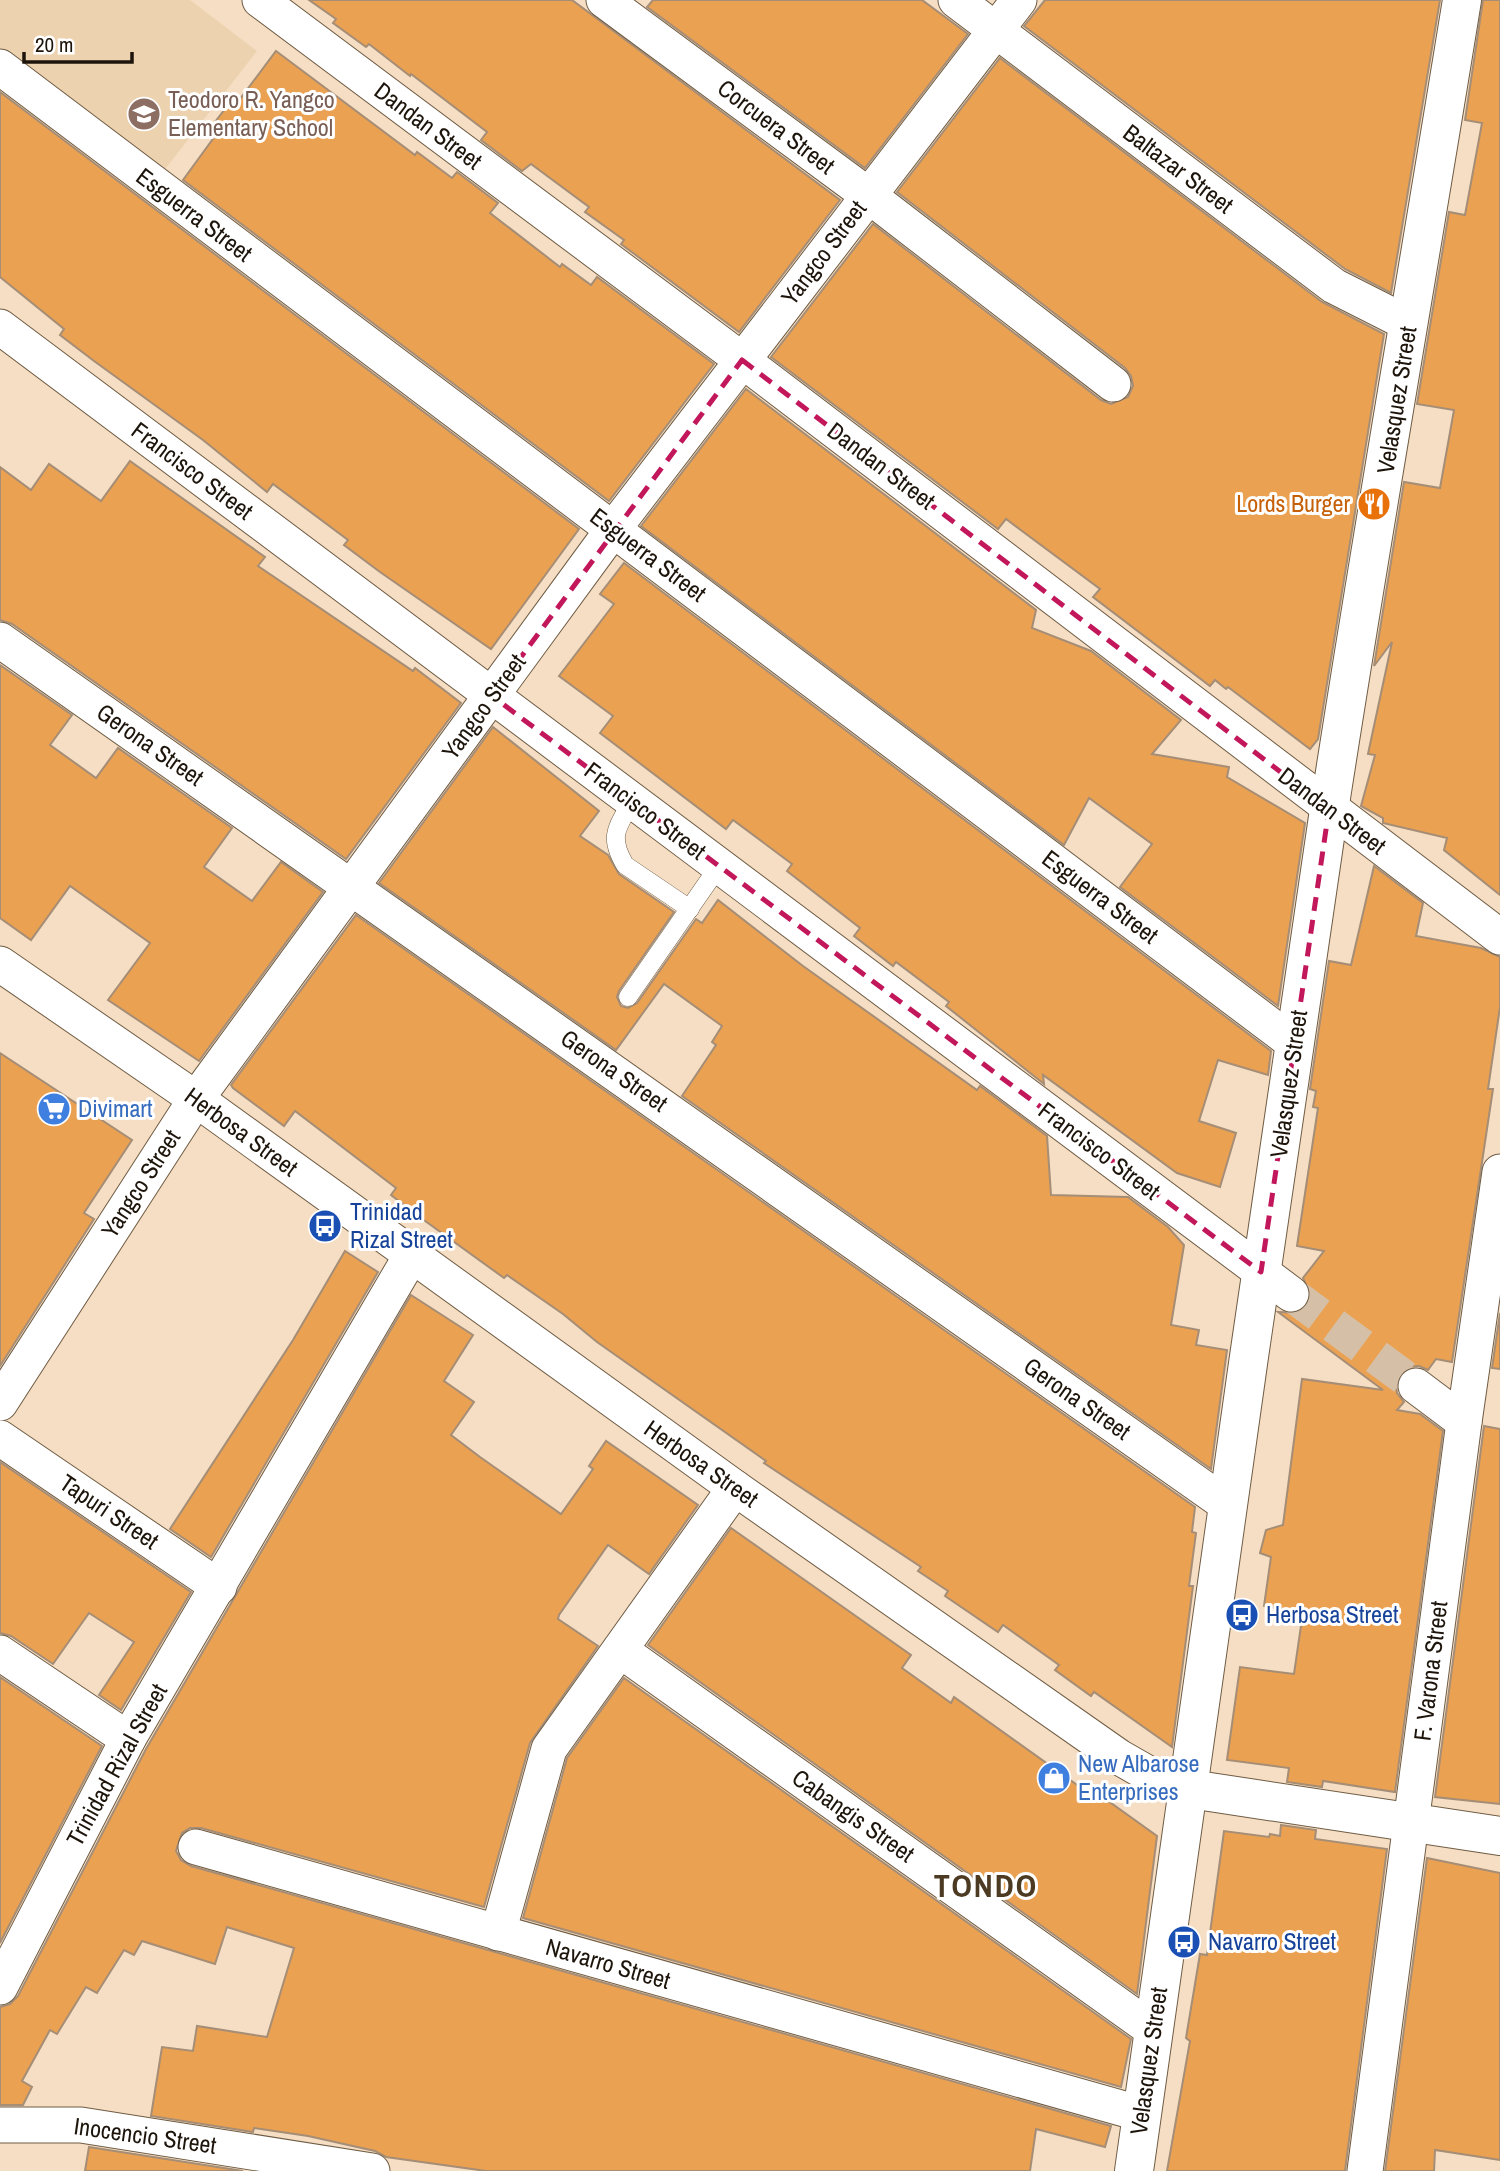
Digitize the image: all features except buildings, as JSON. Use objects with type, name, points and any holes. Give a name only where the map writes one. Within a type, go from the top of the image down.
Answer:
[{"type":"street","name":"Dandan Street","points":[[260,0],[743,360],[1329,810],[1500,937]]},
{"type":"street","name":"Corcuera Street","points":[[604,0],[868,195],[1112,384]]},
{"type":"street","name":"Baltazar Street","points":[[956,0],[1334,286],[1409,324]]},
{"type":"street","name":"Yangco Street","points":[[0,1404],[196,1098],[614,528],[1019,0]]},
{"type":"street","name":"Velasquez Street","points":[[1134,2171],[1190,1789],[1226,1504],[1276,1283],[1295,1044],[1329,810],[1462,0]]},
{"type":"street","name":"Esguerra Street","points":[[0,67],[1295,1044]]},
{"type":"street","name":"Francisco Street","points":[[0,327],[1276,1283]]},
{"type":"street","name":"Gerona Street","points":[[0,640],[353,886],[1226,1504]]},
{"type":"street","name":"Herbosa Street","points":[[0,964],[196,1098],[735,1488],[1119,1757],[1154,1777],[1190,1789],[1500,1836]]},
{"type":"street","name":"F. Varona Street","points":[[1365,2171],[1464,1422],[1500,1172]]},
{"type":"street","name":"Trinidad Rizal Street","points":[[0,1987],[11,1936],[219,1587],[411,1256]]},
{"type":"street","points":[[1416,1386],[1464,1422]]},
{"type":"street","name":"Tapuri Street","points":[[0,1438],[219,1587]]},
{"type":"street","points":[[498,1933],[549,1749],[735,1488]]},
{"type":"street","name":"Cabangis Street","points":[[620,1650],[1153,2030]]},
{"type":"street","points":[[0,1653],[128,1739]]},
{"type":"street","name":"Navarro Street","points":[[196,1847],[1142,2114]]},
{"type":"street","name":"Inocencio Street","points":[[0,2125],[81,2124],[372,2171]]},
{"type":"lane","points":[[632,801],[616,829],[614,845],[619,855],[625,865],[690,909]]},
{"type":"lane","points":[[628,997],[719,866]]},
{"type":"highlighted area","points":[[742,360],[1329,809],[1261,1272],[719,866],[492,696]]},
{"type":"shaded area","name":"Teodoro R. Yangco Elementary School","points":[[0,0],[190,0],[257,51],[159,177],[0,50]]},
{"type":"tunnel","points":[[1291,1294],[1416,1386]]},
{"type":"place","name":"Teodoro R. Yangco Elementary School","points":[[144,114]]},
{"type":"place","name":"Lords Burger","points":[[1374,504]]},
{"type":"place","name":"Divimart","points":[[54,1109]]},
{"type":"place","name":"Trinidad Rizal Street","points":[[325,1226]]},
{"type":"place","name":"Herbosa Street","points":[[1242,1615]]},
{"type":"place","name":"New Albarose Enterprises","points":[[1054,1778]]},
{"type":"place","name":"Navarro Street","points":[[1184,1942]]},
{"type":"district","name":"TONDO","points":[[986,1886]]}]
